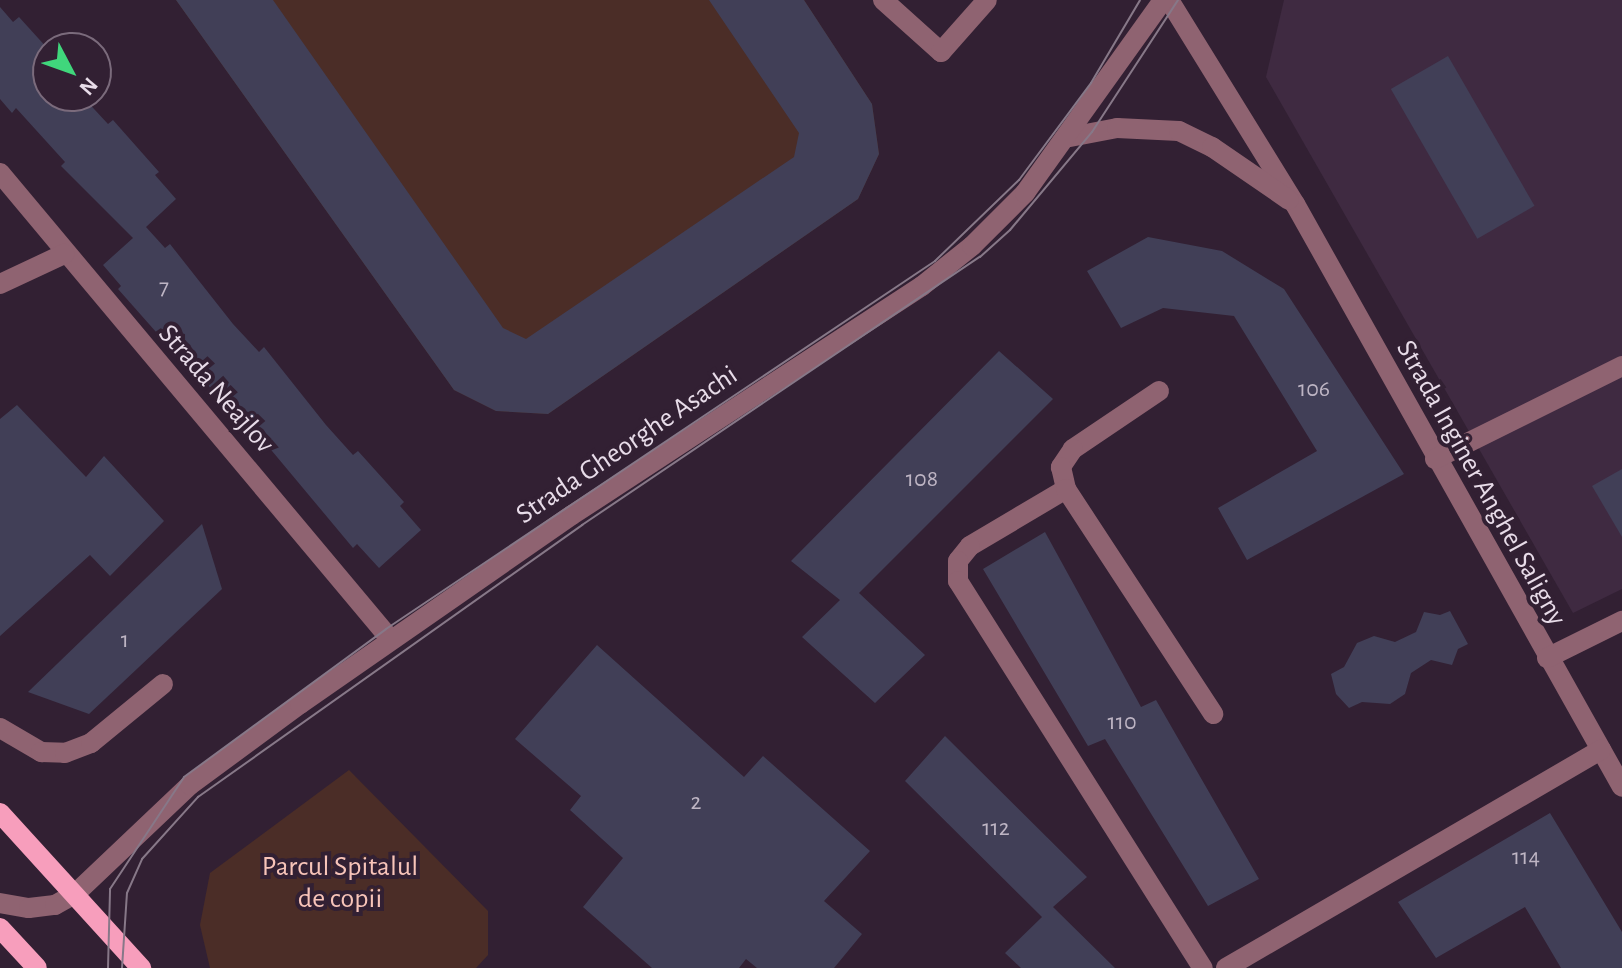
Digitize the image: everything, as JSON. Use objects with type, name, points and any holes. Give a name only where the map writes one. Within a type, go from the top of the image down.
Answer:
[{"type":"main road","points":[[0,813],[141,968]]},
{"type":"main road","points":[[0,928],[37,968]]},
{"type":"street","points":[[883,0],[941,52],[987,0]]},
{"type":"street","name":"Strada Gheorghe Asachi","points":[[75,894],[190,785],[391,640],[665,452],[922,286],[972,246],[1025,193],[1070,137],[1166,0]]},
{"type":"street","name":"Strada Inginer Anghel Saligny","points":[[1166,0],[1295,204],[1435,459],[1622,787]]},
{"type":"street","points":[[1070,137],[1117,128],[1179,131],[1212,147],[1295,204]]},
{"type":"street","name":"Strada Neajlov","points":[[0,173],[64,254],[391,640]]},
{"type":"street","points":[[0,284],[64,254]]},
{"type":"street","points":[[1435,459],[1622,366]]},
{"type":"street","points":[[1159,391],[1073,449],[1061,467],[1066,489],[1213,714]]},
{"type":"street","points":[[1066,489],[970,546],[958,561],[958,581],[1203,968]]},
{"type":"street","points":[[1547,658],[1622,621]]},
{"type":"street","points":[[0,728],[41,752],[65,753],[91,743],[163,684]]},
{"type":"street","points":[[1226,968],[1601,750]]},
{"type":"street","points":[[0,903],[29,908],[55,905],[75,894]]},
{"type":"shaded area","points":[[1284,0],[1622,0],[1622,589],[1573,613],[1266,77]]},
{"type":"green space","points":[[176,0],[804,0],[872,104],[879,154],[858,199],[548,414],[496,411],[454,390]]},
{"type":"green space","name":"Parcul Spitalul de copii","points":[[349,770],[488,911],[488,955],[476,968],[210,968],[200,925],[210,873]]},
{"type":"building","points":[[176,0],[273,0],[503,328],[526,339],[794,157],[799,133],[709,0],[804,0],[872,104],[879,154],[858,199],[548,414],[496,411],[454,390]]},
{"type":"building","points":[[0,7],[13,22],[19,17],[33,32],[32,112],[97,112],[108,124],[113,120],[159,172],[155,175],[176,199],[146,227],[165,248],[170,244],[233,324],[259,352],[264,347],[353,455],[358,451],[404,502],[400,506],[421,530],[379,568],[357,544],[353,548],[262,439],[257,443],[168,338],[164,341],[118,289],[121,286],[103,265],[133,238],[61,166],[65,162],[16,108],[12,113],[0,99]]},
{"type":"building","points":[[1448,56],[1534,206],[1477,239],[1391,89]]},
{"type":"building","points":[[1148,237],[1222,251],[1284,289],[1404,474],[1247,560],[1218,508],[1317,451],[1234,316],[1163,308],[1121,328],[1087,271]]},
{"type":"building","points":[[999,351],[1053,399],[859,593],[925,655],[875,703],[802,637],[840,600],[791,561]]},
{"type":"building","points":[[17,405],[86,477],[104,456],[164,521],[110,576],[90,555],[0,636],[0,419]]},
{"type":"building","points":[[1622,469],[1622,537],[1592,486]]},
{"type":"building","points":[[202,524],[222,589],[89,714],[28,692]]},
{"type":"building","points":[[1045,532],[1141,707],[1156,700],[1259,879],[1208,906],[1105,739],[1088,746],[983,569]]},
{"type":"building","points":[[1450,611],[1468,644],[1458,649],[1452,665],[1431,660],[1411,673],[1405,694],[1390,704],[1362,702],[1349,708],[1336,694],[1331,674],[1344,667],[1357,643],[1374,636],[1395,642],[1416,632],[1424,612],[1440,615]]},
{"type":"building","points":[[597,645],[744,777],[763,756],[870,851],[824,901],[862,934],[834,968],[757,968],[746,959],[739,968],[652,968],[583,907],[623,858],[570,810],[581,796],[515,739]]},
{"type":"building","points":[[945,736],[1087,877],[1053,907],[1115,968],[1021,968],[1005,953],[1042,917],[905,781]]},
{"type":"building","points":[[1550,813],[1622,932],[1622,968],[1561,968],[1525,907],[1436,958],[1398,902]]},
{"type":"tram line","points":[[108,968],[110,889],[184,777],[386,629],[935,261],[1019,180],[1091,83],[1140,0]]},
{"type":"tram line","points":[[122,968],[127,893],[142,859],[198,797],[582,525],[980,257],[1010,230],[1092,132],[1178,0]]}]
